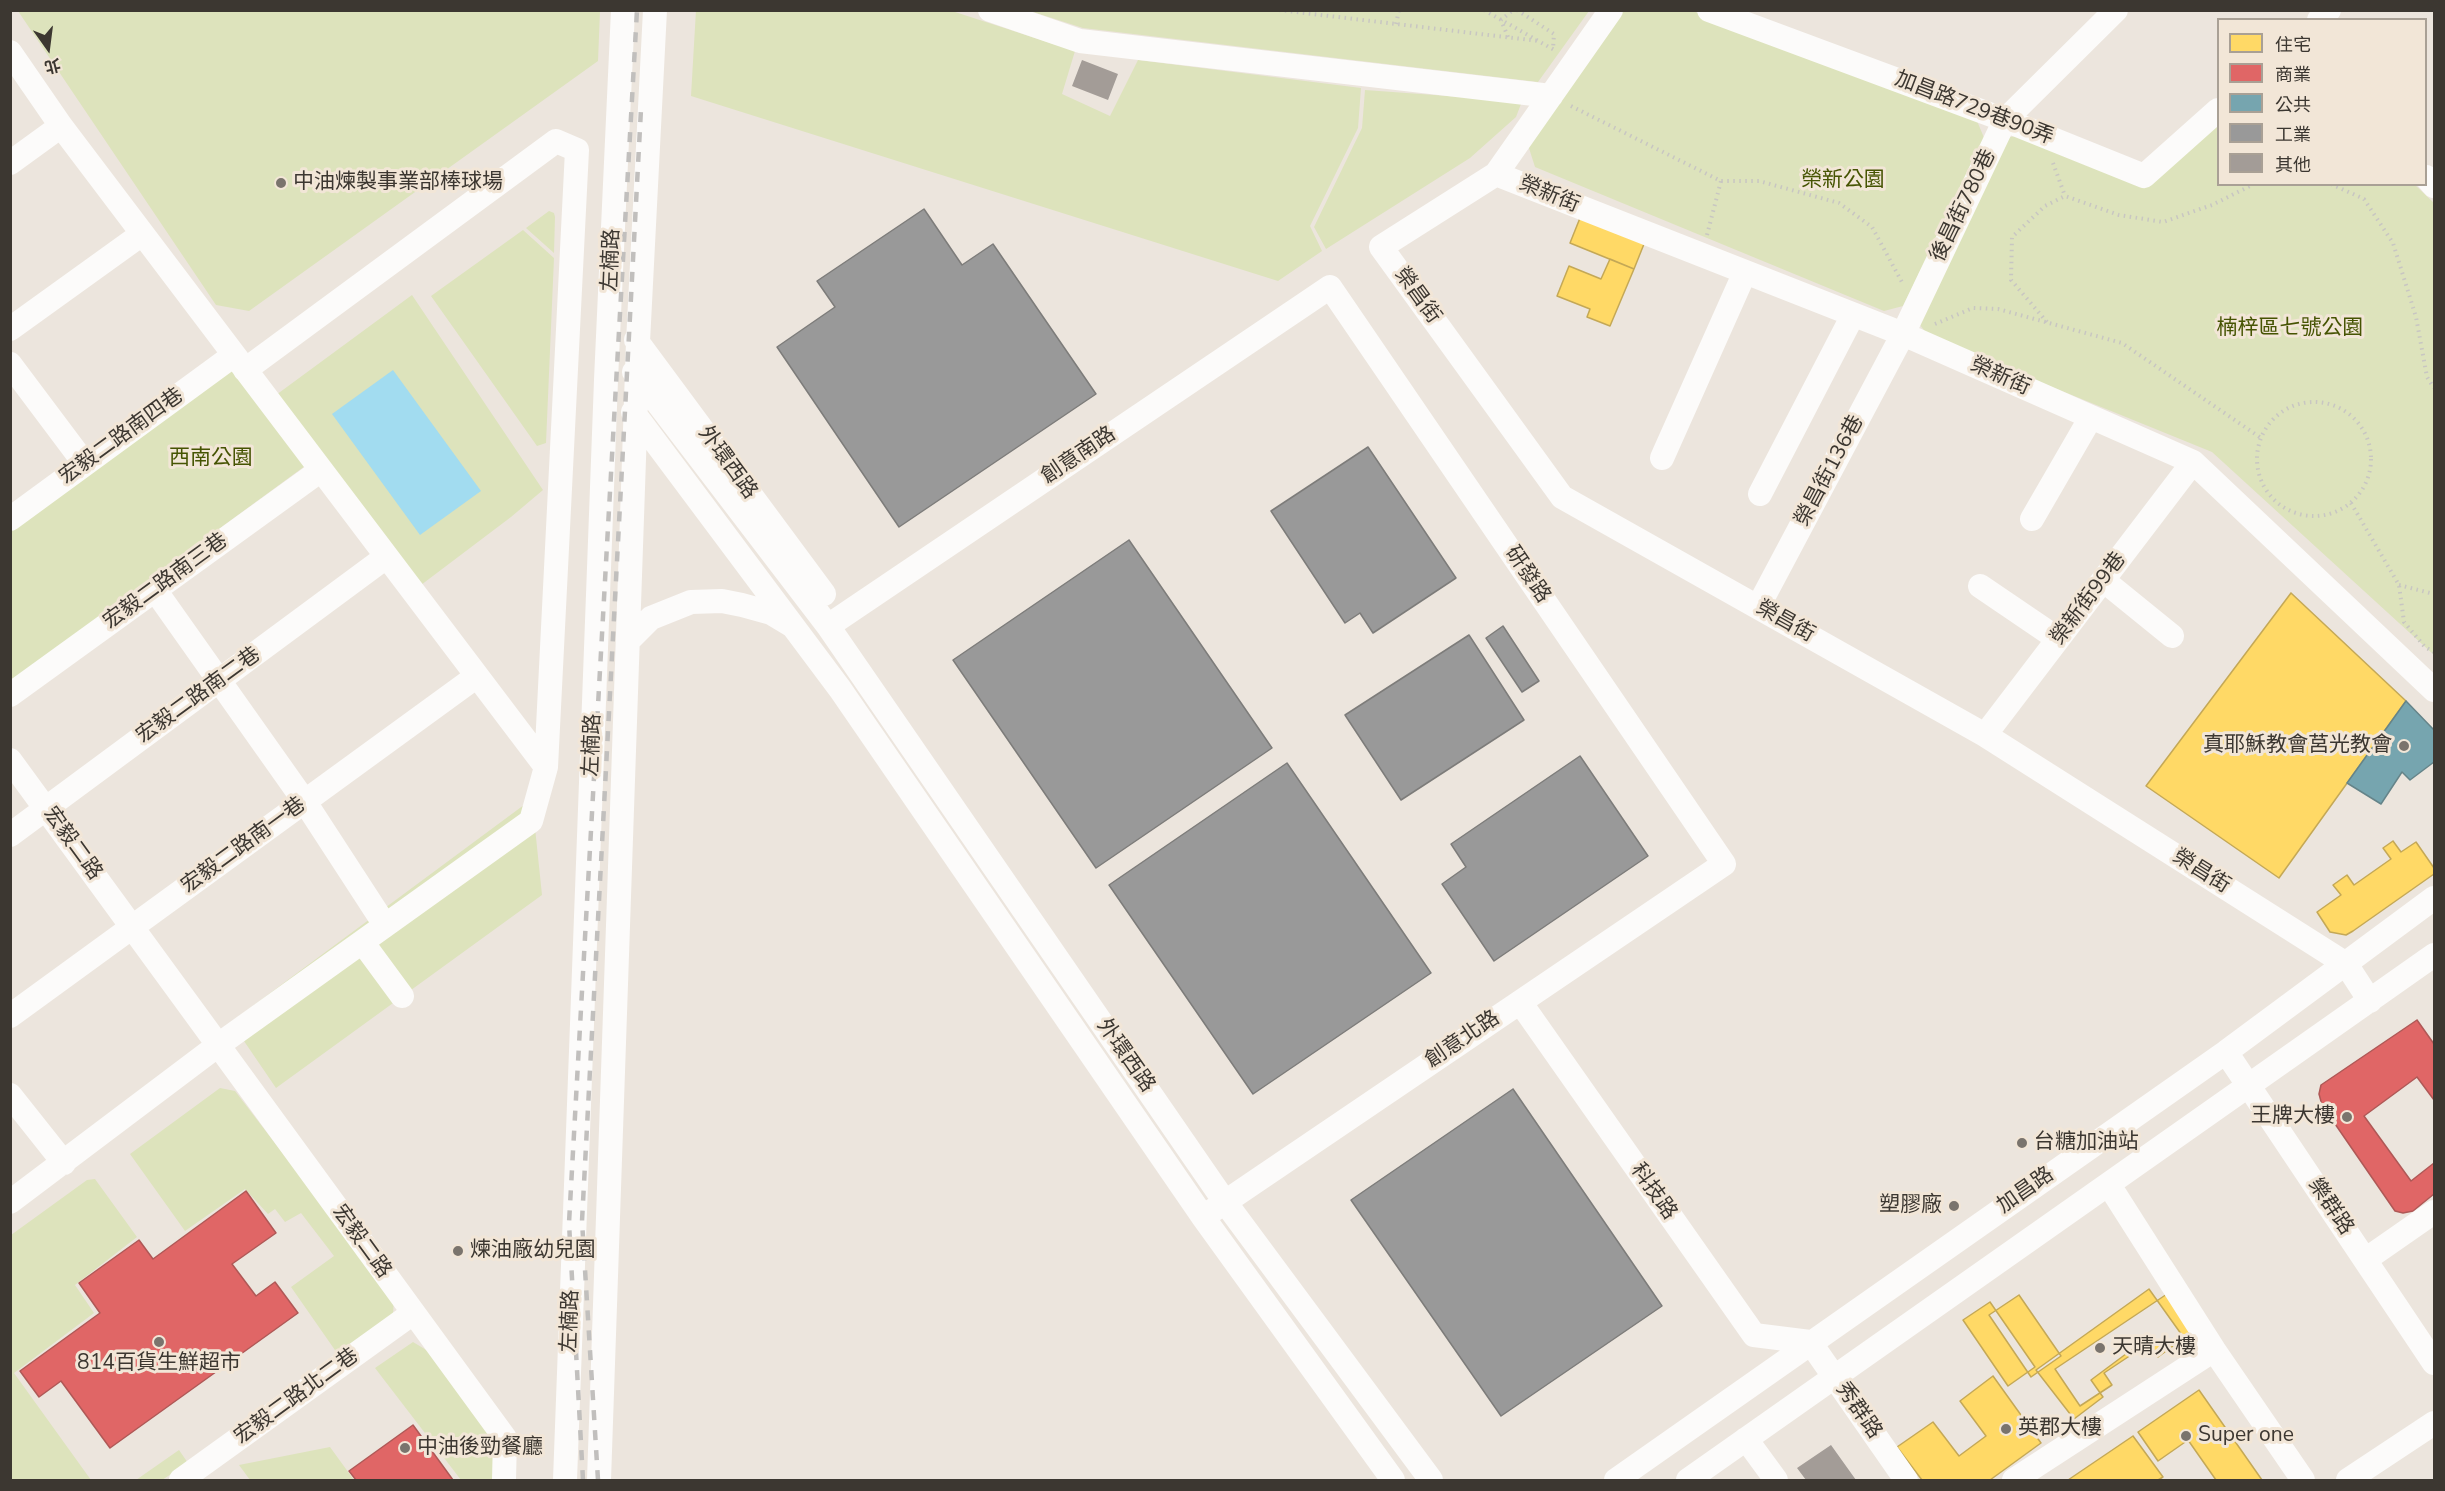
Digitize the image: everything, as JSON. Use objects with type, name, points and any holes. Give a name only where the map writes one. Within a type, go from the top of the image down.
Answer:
[{"type":"street","name":"左楠路","points":[[565,1480],[606,380],[623,10]]},
{"type":"street","name":"左楠路","points":[[599,1480],[638,342],[655,10]]},
{"type":"street","points":[[990,10],[1080,41],[1551,96]]},
{"type":"street","points":[[1496,174],[1611,10]]},
{"type":"street","name":"加昌路729巷90弄","points":[[1709,10],[2006,120],[2145,176],[2217,111]]},
{"type":"street","name":"後昌街780巷","points":[[1903,334],[2006,120],[2116,10]]},
{"type":"street","points":[[10,52],[61,126],[546,767],[531,821],[217,1046],[10,1202]]},
{"type":"street","points":[[10,163],[61,126]]},
{"type":"street","name":"宏毅二路南四巷","points":[[10,519],[85,464],[240,363],[556,141],[578,150],[546,767]]},
{"type":"street","name":"榮新街","points":[[1496,174],[1903,334],[2193,462],[2434,690]]},
{"type":"street","name":"榮昌街","points":[[1496,174],[1381,247],[1562,497],[1985,735],[2346,964],[2370,1000]]},
{"type":"street","points":[[10,329],[142,234]]},
{"type":"street","points":[[1662,458],[1745,272]]},
{"type":"street","name":"創意南路","points":[[828,626],[1330,286]]},
{"type":"street","name":"研發路","points":[[1330,286],[1724,864]]},
{"type":"street","name":"外環西路","points":[[610,305],[825,595],[828,626]]},
{"type":"street","points":[[1760,494],[1853,315]]},
{"type":"street","name":"榮昌街136巷","points":[[1758,607],[1903,334]]},
{"type":"street","name":"外環西路","points":[[608,338],[828,626],[1225,1202],[1431,1480]]},
{"type":"street","points":[[10,364],[85,464]]},
{"type":"street","name":"外環西路","points":[[606,380],[636,416],[797,629],[1203,1217],[1393,1480]]},
{"type":"street","points":[[2032,519],[2091,417]]},
{"type":"street","name":"榮新街99巷","points":[[1985,735],[2193,462]]},
{"type":"street","name":"宏毅二路南三巷","points":[[10,695],[321,470]]},
{"type":"street","name":"宏毅二路南二巷","points":[[10,835],[386,557]]},
{"type":"street","points":[[2103,580],[2172,636]]},
{"type":"street","points":[[1980,586],[2058,639]]},
{"type":"street","points":[[155,590],[305,802],[385,925]]},
{"type":"street","name":"外環西路","points":[[628,641],[651,618],[691,602],[722,601],[742,605],[771,613],[797,629]]},
{"type":"street","name":"宏毅二路南一巷","points":[[10,1016],[477,676]]},
{"type":"street","name":"宏毅二路","points":[[10,760],[505,1438],[504,1480]]},
{"type":"street","name":"創意北路","points":[[1203,1217],[1724,864]]},
{"type":"street","name":"加昌路","points":[[1616,1480],[2226,1052],[2434,898]]},
{"type":"street","points":[[363,943],[402,996]]},
{"type":"street","name":"加昌路","points":[[1688,1480],[2434,955]]},
{"type":"street","name":"科技路","points":[[1520,1002],[1754,1335],[1810,1342]]},
{"type":"street","name":"樂群路","points":[[2226,1052],[2434,1363]]},
{"type":"street","points":[[10,1095],[64,1163]]},
{"type":"street","points":[[2109,1185],[2214,1350],[2303,1480]]},
{"type":"street","points":[[2365,1260],[2434,1212]]},
{"type":"street","name":"宏毅二路北二巷","points":[[181,1480],[413,1313]]},
{"type":"street","name":"秀群路","points":[[1810,1342],[1906,1480]]},
{"type":"street","points":[[2014,1480],[2214,1350]]},
{"type":"street","points":[[2348,1480],[2434,1423]]},
{"type":"street","points":[[1746,1439],[1776,1480]]},
{"type":"path","points":[[1279,10],[1539,41]]},
{"type":"path","points":[[1396,24],[1399,10]]},
{"type":"path","points":[[1484,10],[1575,61]]},
{"type":"path","points":[[1501,20],[1515,10],[1554,34],[1553,49]]},
{"type":"path","points":[[1501,20],[1508,37]]},
{"type":"path","points":[[1551,96],[1721,181],[1759,181],[1839,203],[1872,227],[1915,308],[1931,326],[1973,308],[1998,309],[2122,343],[2261,438]]},
{"type":"path","points":[[1702,255],[1721,181]]},
{"type":"path","points":[[2048,323],[2011,279],[2012,237],[2045,206],[2065,196],[2119,214],[2163,222],[2212,205],[2250,186]]},
{"type":"path","points":[[2335,186],[2364,199],[2393,243],[2416,317],[2427,377],[2434,388]]},
{"type":"path","points":[[2304,403],[2323,403],[2341,409],[2357,420],[2367,436],[2372,455],[2370,473],[2363,490],[2351,503],[2335,513],[2318,517],[2300,515],[2282,507],[2268,494],[2259,476],[2257,457],[2261,438],[2271,422],[2286,410],[2304,403]]},
{"type":"path","points":[[2351,503],[2399,585],[2404,622],[2425,647],[2434,652]]},
{"type":"path","points":[[2399,585],[2434,594]]},
{"type":"green space","name":"中油煉製事業部棒球場","points":[[600,10],[598,61],[249,311],[216,305],[18,11]]},
{"type":"green space","points":[[696,10],[952,11],[1075,51],[1062,94],[1110,116],[1138,60],[1361,88],[1358,128],[1310,226],[1322,251],[1278,281],[691,96]]},
{"type":"green space","name":"榮新公園","points":[[1621,10],[1693,11],[1977,121],[1985,140],[1903,306],[1884,311],[1535,167],[1528,145]]},
{"type":"green space","points":[[1030,11],[1589,11],[1538,82],[1083,28]]},
{"type":"green space","points":[[1365,90],[1517,101],[1521,104],[1516,117],[1470,158],[1326,249],[1314,227],[1362,128]]},
{"type":"green space","name":"楠梓區七號公園","points":[[2217,125],[2217,186],[2416,186],[2434,203],[2434,655],[2212,452],[1929,337],[1917,321],[2003,138],[2023,135],[2147,186]]},
{"type":"green space","points":[[549,211],[554,213],[555,217],[554,253],[526,228]]},
{"type":"green space","points":[[523,230],[554,258],[546,443],[537,446],[431,296]]},
{"type":"green space","points":[[412,295],[543,490],[421,585],[276,395]]},
{"type":"green space","name":"西南公園","points":[[232,367],[305,466],[11,681],[10,529]]},
{"type":"green space","points":[[532,799],[542,895],[276,1088],[231,1022]]},
{"type":"green space","points":[[220,1088],[235,1091],[394,1298],[393,1314],[337,1353],[291,1287],[334,1256],[301,1213],[285,1222],[275,1209],[268,1214],[245,1189],[185,1231],[130,1154]]},
{"type":"green space","points":[[95,1179],[137,1237],[75,1285],[94,1313],[14,1373],[91,1480],[11,1480],[11,1235],[87,1180]]},
{"type":"green space","points":[[413,1342],[428,1351],[494,1441],[493,1480],[461,1480],[375,1368]]},
{"type":"green space","points":[[330,1447],[354,1480],[250,1480],[239,1465]]},
{"type":"green space","points":[[179,1450],[188,1463],[162,1480],[136,1480]]},
{"type":"water","points":[[393,370],[481,491],[420,535],[332,414]]},
{"type":"building: 住宅","points":[[1586,203],[1650,229],[1634,269],[1570,243]]},
{"type":"building: 住宅","points":[[1610,259],[1634,269],[1610,326],[1587,317],[1590,309],[1557,296],[1569,266],[1601,279]]},
{"type":"building: 住宅","points":[[2291,593],[2406,701],[2279,878],[2146,786]]},
{"type":"building: 住宅","points":[[2393,841],[2401,852],[2416,842],[2434,868],[2434,874],[2346,935],[2330,932],[2317,912],[2341,895],[2333,885],[2347,875],[2354,885],[2391,859],[2383,848]]},
{"type":"building: 住宅","name":"天晴大樓","points":[[2149,1289],[2184,1338],[2158,1357],[2146,1339],[2091,1380],[2103,1397],[2074,1419],[2036,1370]]},
{"type":"building: 住宅","name":"天晴大樓","points":[[2167,1294],[2192,1331],[2163,1351],[2155,1339],[2104,1373],[2112,1385],[2080,1406],[2055,1369]]},
{"type":"building: 住宅","points":[[2019,1295],[2061,1356],[2031,1377],[1989,1315]]},
{"type":"building: 住宅","points":[[1990,1302],[2035,1367],[2008,1386],[1963,1320]]},
{"type":"building: 住宅","name":"英郡大樓","points":[[1993,1376],[2041,1443],[1990,1480],[1922,1480],[1897,1447],[1933,1422],[1959,1456],[1986,1436],[1960,1401]]},
{"type":"building: 住宅","name":"Super one","points":[[2199,1390],[2262,1480],[2216,1480],[2188,1440],[2158,1461],[2138,1432]]},
{"type":"building: 住宅","name":"Super one","points":[[2133,1436],[2163,1477],[2158,1480],[2068,1480]]},
{"type":"building: 商業","name":"王牌大樓","points":[[2417,1020],[2434,1044],[2434,1100],[2417,1077],[2364,1116],[2411,1181],[2434,1163],[2434,1194],[2413,1211],[2403,1213],[2395,1211],[2322,1105],[2319,1094],[2321,1085]]},
{"type":"building: 商業","name":"814百貨生鮮超市","points":[[246,1191],[276,1233],[232,1264],[256,1296],[275,1282],[298,1313],[110,1448],[61,1381],[39,1397],[20,1371],[100,1313],[79,1283],[139,1240],[153,1259]]},
{"type":"building: 商業","name":"中油後勁餐廳","points":[[413,1425],[453,1480],[356,1480],[349,1471]]},
{"type":"building: 公共","name":"真耶穌教會莒光教會","points":[[2406,701],[2434,730],[2434,762],[2410,780],[2402,772],[2381,804],[2347,783]]},
{"type":"building: 工業","points":[[924,209],[962,265],[993,244],[1096,394],[899,527],[777,347],[835,307],[817,281]]},
{"type":"building: 工業","points":[[1368,447],[1456,578],[1373,633],[1360,613],[1345,623],[1271,511]]},
{"type":"building: 工業","points":[[1129,540],[1272,748],[1096,868],[953,660]]},
{"type":"building: 工業","points":[[1503,626],[1539,681],[1522,692],[1486,638]]},
{"type":"building: 工業","points":[[1469,635],[1524,720],[1401,800],[1345,715]]},
{"type":"building: 工業","points":[[1580,756],[1648,856],[1494,961],[1442,884],[1466,867],[1451,844]]},
{"type":"building: 工業","points":[[1287,763],[1431,973],[1253,1094],[1109,885]]},
{"type":"building: 工業","points":[[1513,1089],[1662,1306],[1501,1416],[1351,1200]]},
{"type":"building: 其他","points":[[1082,60],[1118,74],[1108,100],[1072,86]]},
{"type":"building: 其他","points":[[1831,1445],[1856,1480],[1806,1480],[1797,1468]]},
{"type":"railway","points":[[583,1480],[569,1223],[637,10]]},
{"type":"railway","points":[[598,1480],[582,1221],[641,109]]},
{"type":"place","name":"中油煉製事業部棒球場","points":[[281,183]]},
{"type":"place","name":"真耶穌教會莒光教會","points":[[2404,746]]},
{"type":"place","name":"王牌大樓","points":[[2347,1117]]},
{"type":"place","name":"台糖加油站","points":[[2022,1143]]},
{"type":"place","name":"塑膠廠","points":[[1954,1206]]},
{"type":"place","name":"煉油廠幼兒園","points":[[458,1251]]},
{"type":"place","name":"814百貨生鮮超市","points":[[159,1342]]},
{"type":"place","name":"天晴大樓","points":[[2100,1348]]},
{"type":"place","name":"英郡大樓","points":[[2006,1429]]},
{"type":"place","name":"Super one","points":[[2186,1436]]},
{"type":"place","name":"中油後勁餐廳","points":[[405,1448]]}]
